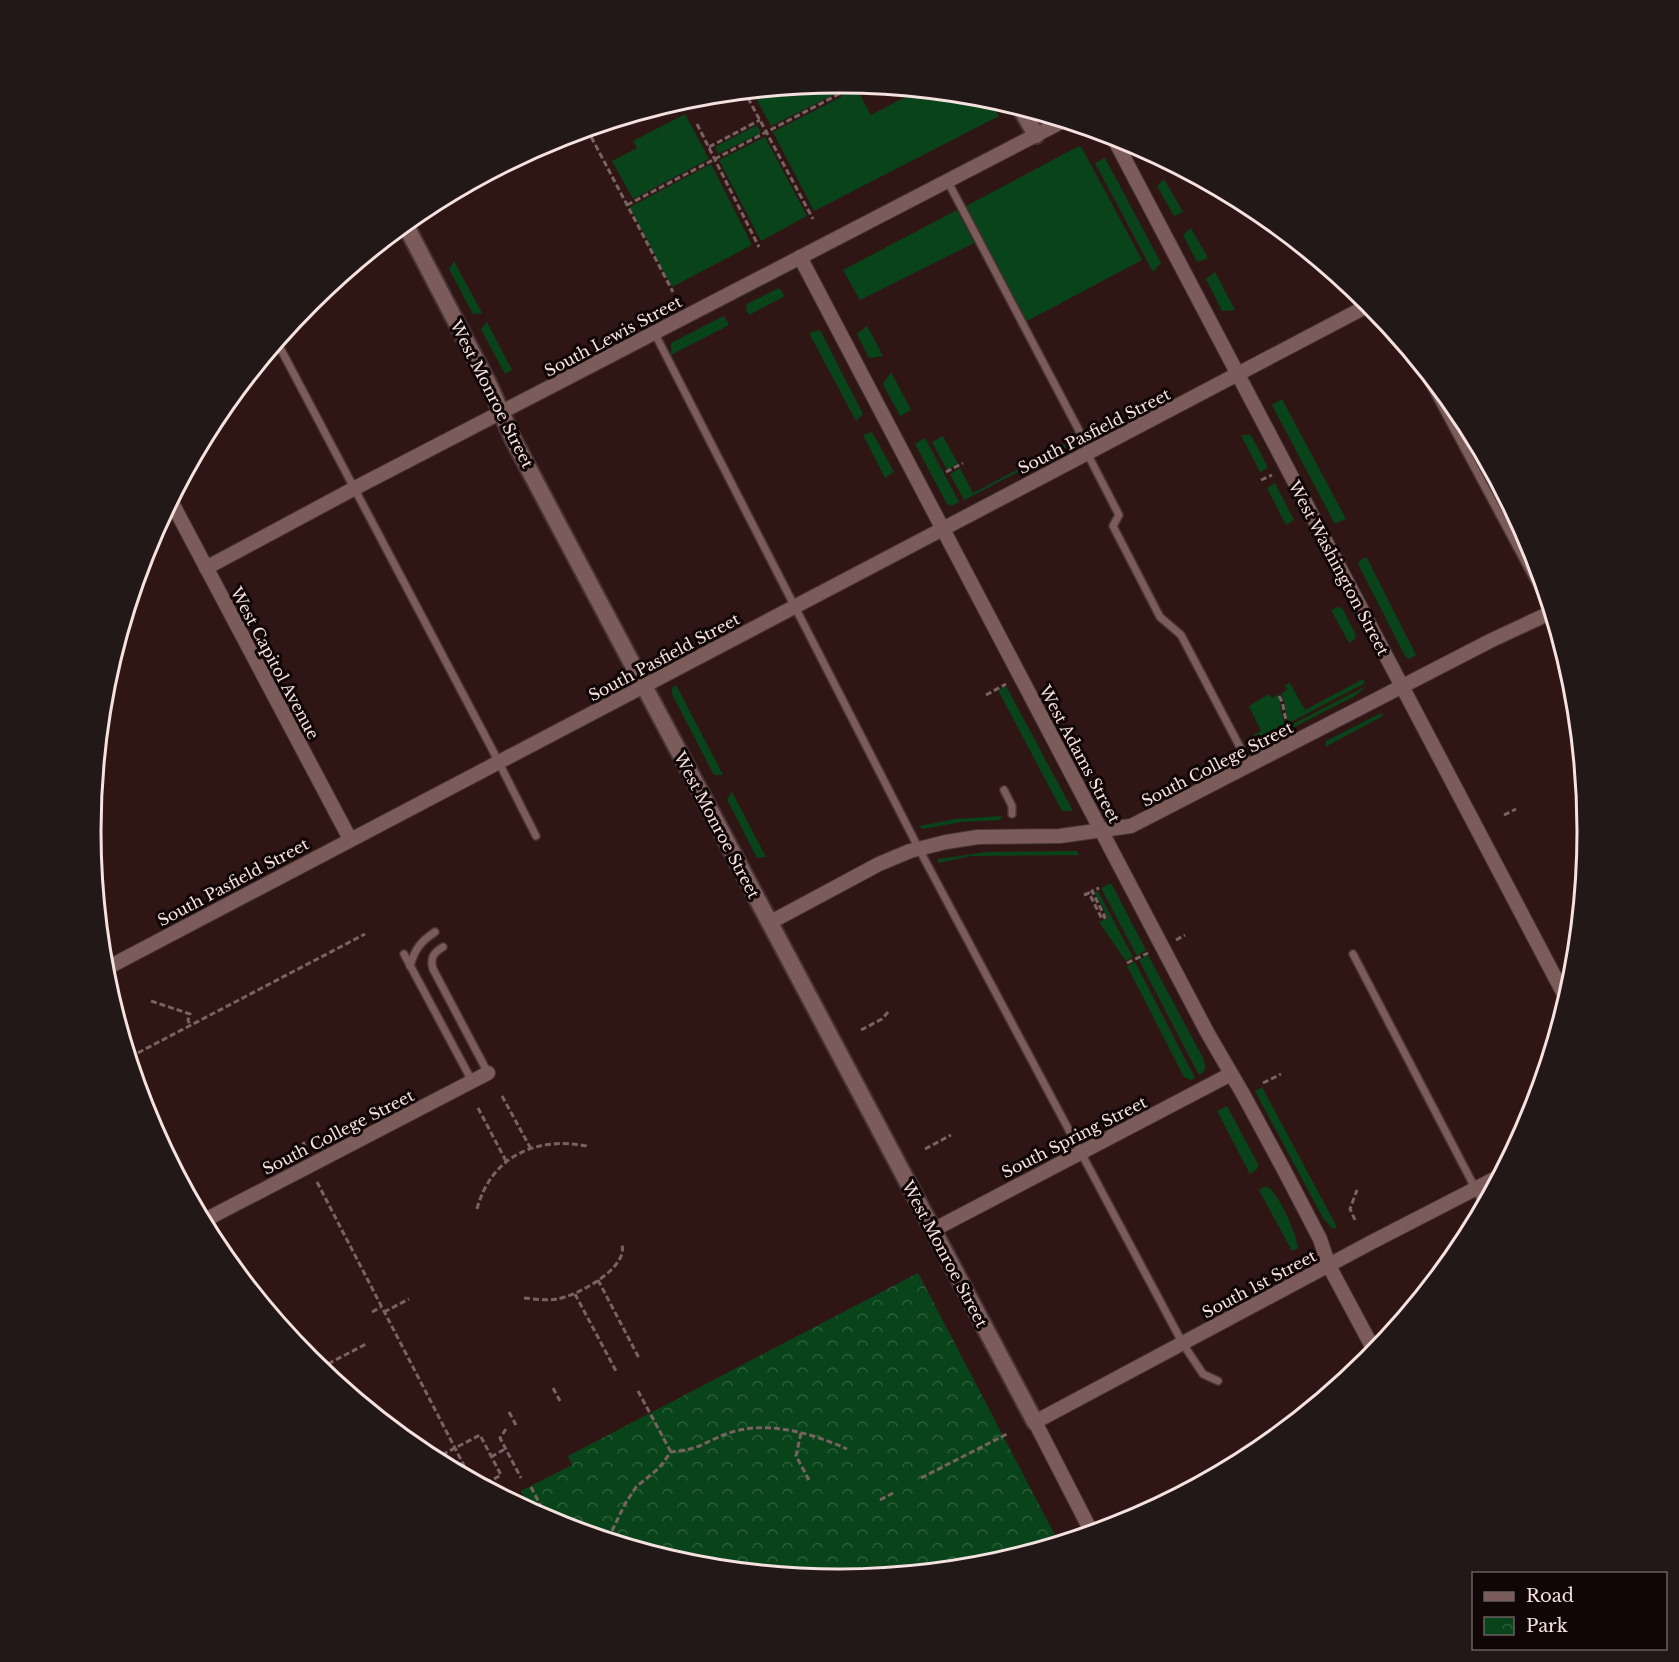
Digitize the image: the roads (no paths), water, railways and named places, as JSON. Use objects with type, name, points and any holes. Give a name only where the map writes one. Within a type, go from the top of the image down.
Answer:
[{"type":"street","points":[[1025,117],[1035,135]]},
{"type":"street","name":"South Lewis Street","points":[[206,568],[355,488],[1054,125]]},
{"type":"street","name":"West Washington Street","points":[[1119,148],[1560,987]]},
{"type":"street","name":"West Monroe Street","points":[[409,232],[502,412],[523,458],[1035,1422]]},
{"type":"street","name":"West Adams Street","points":[[800,257],[1197,1013],[1320,1239],[1329,1266],[1370,1343]]},
{"type":"street","name":"South Pasfield Street","points":[[114,964],[1361,309]]},
{"type":"street","name":"West Capitol Avenue","points":[[176,510],[350,839]]},
{"type":"street","name":"South College Street","points":[[770,923],[879,864],[919,849],[978,837],[1060,836],[1131,826],[1544,614]]},
{"type":"street","name":"South College Street","points":[[211,1217],[488,1073]]},
{"type":"street","name":"South Spring Street","points":[[933,1230],[1232,1074]]},
{"type":"street","name":"South 1st Street","points":[[1035,1422],[1488,1182]]},
{"type":"street","points":[[1035,1422],[1088,1526]]},
{"type":"lane","points":[[947,180],[1084,440],[1087,453],[1119,515],[1113,526],[1160,617],[1181,635],[1250,766]]},
{"type":"lane","points":[[654,332],[919,849],[1183,1344],[1203,1374],[1218,1381]]},
{"type":"lane","points":[[281,349],[536,836]]},
{"type":"lane","points":[[1440,403],[1527,566]]},
{"type":"lane","points":[[1004,790],[1012,806],[1012,814]]},
{"type":"lane","points":[[410,966],[415,949],[420,942],[435,932]]},
{"type":"lane","points":[[443,947],[433,955],[431,961],[433,969],[488,1073]]},
{"type":"lane","points":[[404,954],[472,1081]]},
{"type":"lane","points":[[1353,954],[1480,1198]]}]
